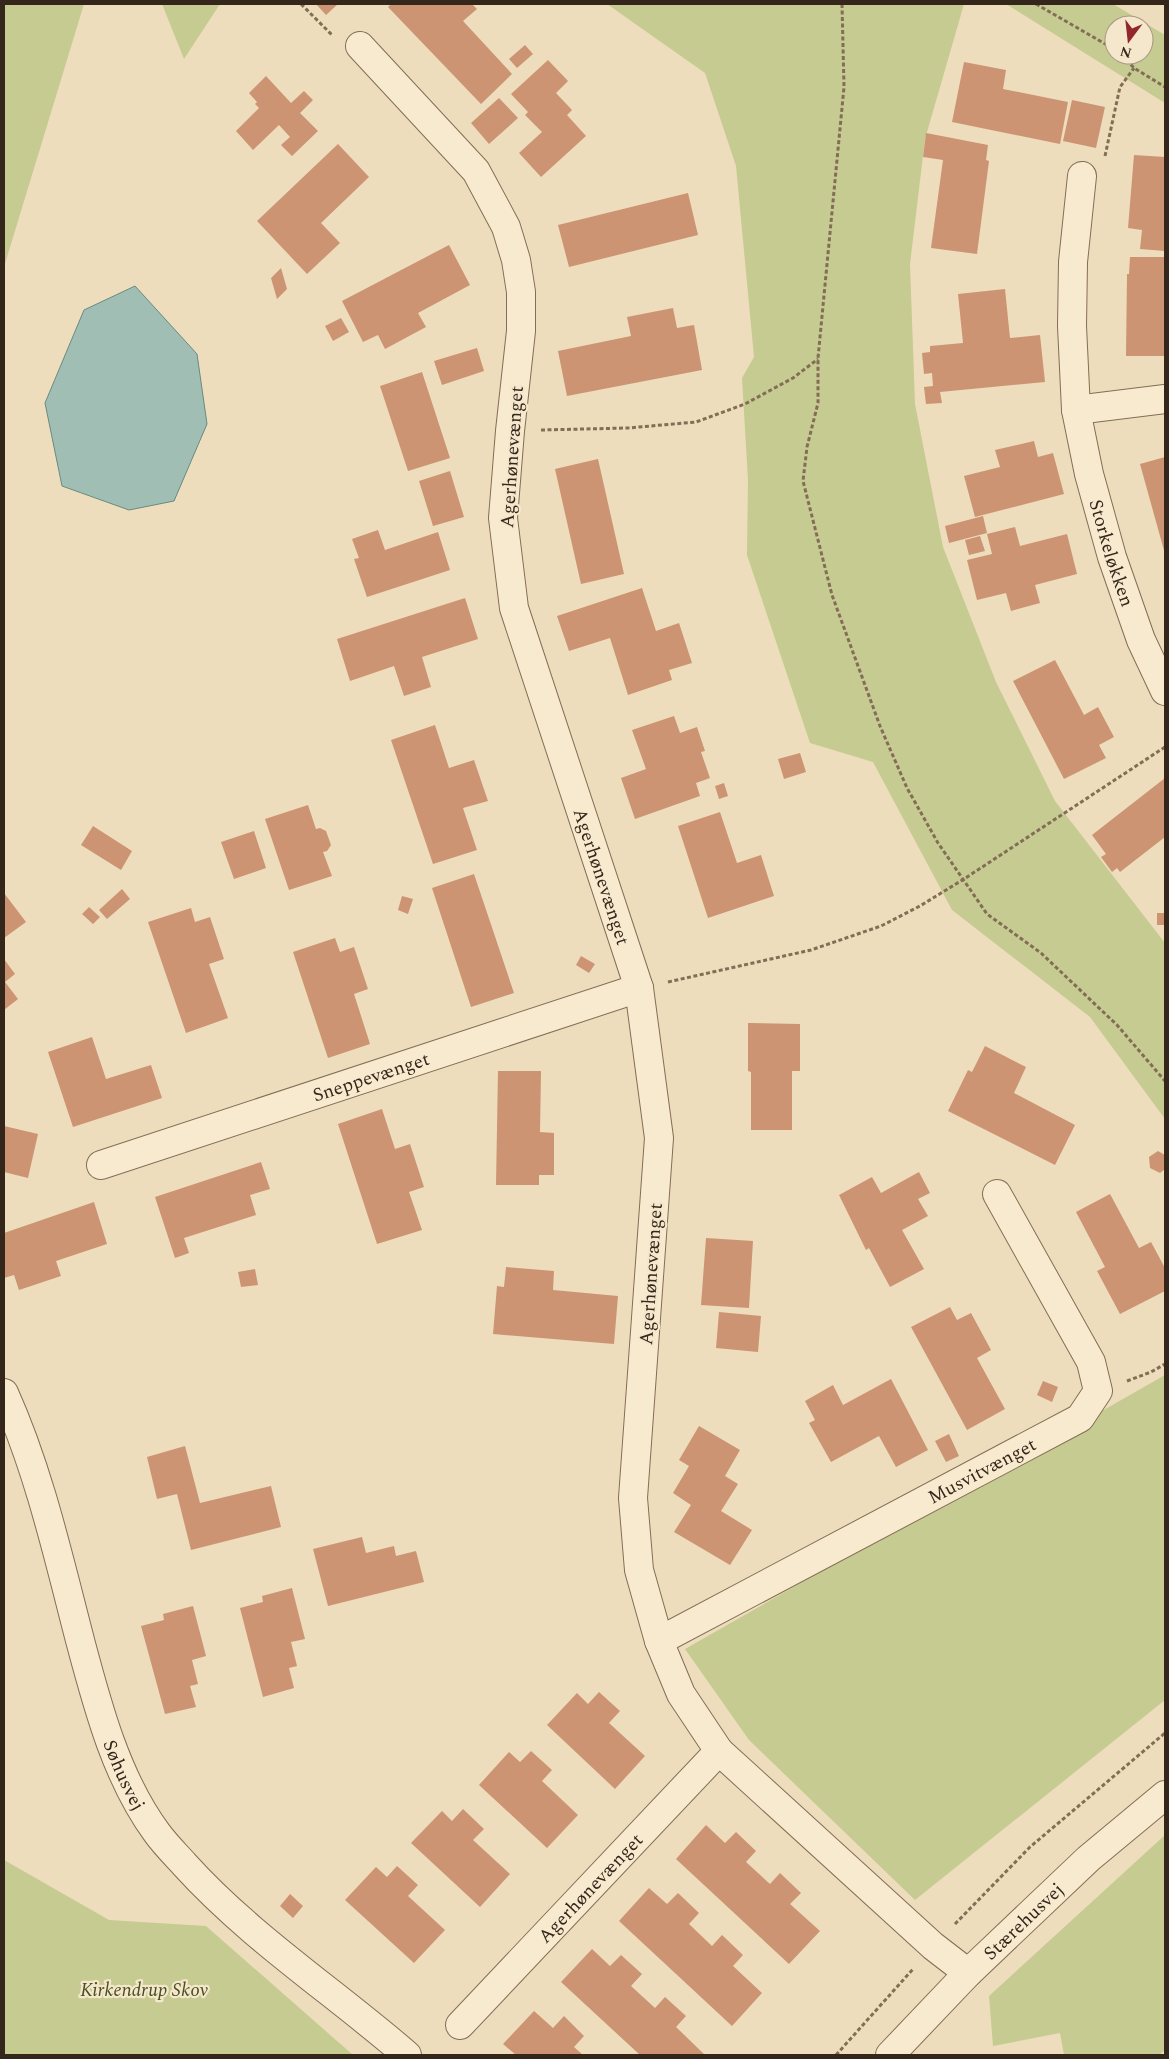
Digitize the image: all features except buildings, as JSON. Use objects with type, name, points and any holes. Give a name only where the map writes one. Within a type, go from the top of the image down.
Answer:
[{"type":"street","name":"Agerhønevænget","points":[[360,46],[476,171],[506,228],[516,260],[521,292],[522,331],[510,430],[503,518],[514,608],[640,988],[659,1138],[633,1498],[639,1570],[659,1641],[681,1694],[719,1751],[933,1946],[968,1973]]},
{"type":"street","name":"Storkeløkken","points":[[1082,176],[1073,262],[1072,326],[1076,410],[1089,474],[1112,557],[1141,640],[1165,691]]},
{"type":"street","points":[[1076,410],[1165,399]]},
{"type":"street","name":"Sneppevænget","points":[[101,1165],[640,988]]},
{"type":"street","points":[[997,1194],[1091,1362],[1098,1391]]},
{"type":"street","name":"Musvitvænget","points":[[659,1641],[1080,1418],[1098,1391]]},
{"type":"street","name":"Søhusvej","points":[[4,1393],[16,1420],[48,1518],[99,1711],[124,1778],[157,1833],[200,1882],[249,1928],[407,2055]]},
{"type":"street","name":"Agerhønevænget","points":[[460,2025],[719,1751]]},
{"type":"street","name":"Stærehusvej","points":[[890,2055],[968,1973],[1088,1859],[1165,1796]]},
{"type":"path","points":[[301,4],[343,46],[360,46]]},
{"type":"path","points":[[842,4],[844,88],[818,358],[818,403],[807,447],[803,481],[832,595],[880,726],[907,788],[938,843],[987,914],[1040,953],[1062,973],[1117,1025],[1165,1081]]},
{"type":"path","points":[[1036,4],[1104,43]]},
{"type":"path","points":[[1131,65],[1165,87]]},
{"type":"path","points":[[1082,176],[1101,175],[1120,87],[1134,68]]},
{"type":"path","points":[[510,430],[628,428],[696,422],[745,404],[793,378],[818,358]]},
{"type":"path","points":[[640,988],[811,950],[872,929],[920,906],[964,879],[1165,747]]},
{"type":"path","points":[[1098,1391],[1152,1372],[1165,1364]]},
{"type":"path","points":[[836,2055],[933,1946],[1030,1847],[1165,1733]]},
{"type":"green space","points":[[4,4],[84,4],[4,267]]},
{"type":"green space","points":[[162,4],[220,4],[184,59]]},
{"type":"green space","points":[[607,4],[964,4],[925,139],[910,264],[915,404],[943,547],[996,682],[1055,801],[1165,943],[1165,1119],[1090,1017],[952,910],[873,762],[810,743],[747,555],[748,480],[742,378],[754,357],[736,166],[705,73]]},
{"type":"green space","points":[[1006,4],[1113,4],[1131,15],[1104,15],[1104,65],[1154,65],[1154,28],[1165,35],[1165,103]]},
{"type":"green space","points":[[1165,1375],[1165,1700],[915,1900],[749,1740],[685,1649]]},
{"type":"green space","points":[[1165,1835],[1165,2050],[1159,2055],[1064,2055],[1060,2033],[993,2046],[989,1996]]},
{"type":"green space","name":"Kirkendrup Skov","points":[[4,1860],[109,1920],[206,1926],[353,2055],[4,2055]]},
{"type":"water","points":[[135,286],[197,354],[207,424],[174,501],[129,510],[62,486],[45,403],[84,310]]}]
